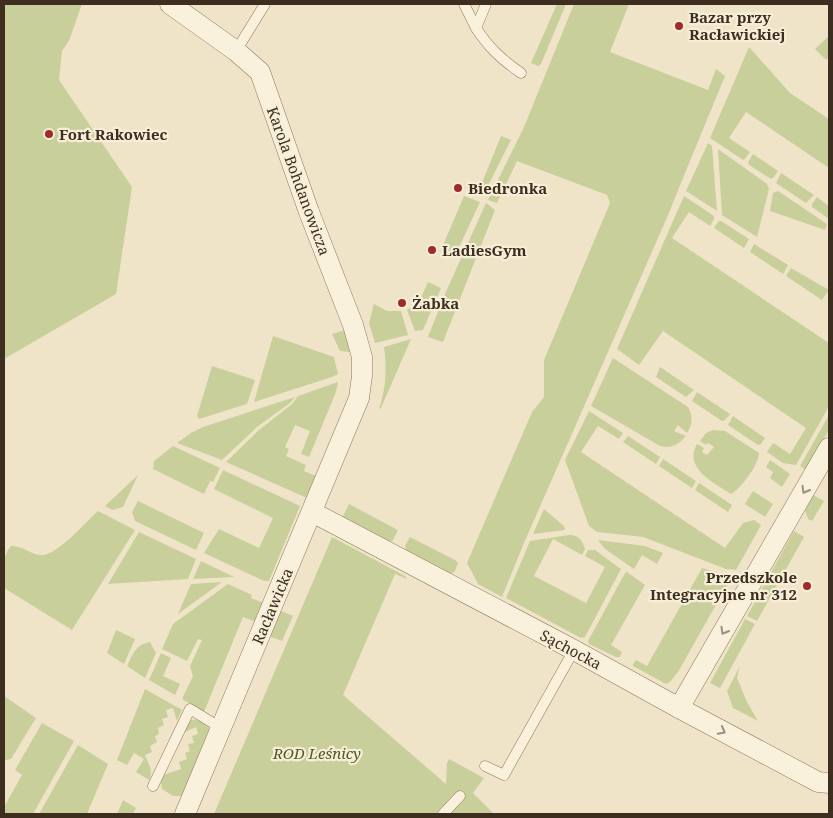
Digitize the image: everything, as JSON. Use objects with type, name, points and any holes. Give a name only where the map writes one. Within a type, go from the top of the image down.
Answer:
[{"type":"street","name":"Karola Bohdanowicza","points":[[170,4],[236,51],[260,72],[309,212],[353,324],[362,357],[359,398]]},
{"type":"street","name":"Racławicka","points":[[185,814],[359,398]]},
{"type":"street","points":[[679,708],[829,448]]},
{"type":"street","name":"Sąchocka","points":[[312,512],[574,650],[818,782],[829,783]]},
{"type":"lane","points":[[236,51],[265,4]]},
{"type":"lane","points":[[464,4],[488,46],[502,60],[521,73]]},
{"type":"lane","points":[[476,28],[486,4]]},
{"type":"lane","points":[[485,766],[504,775],[574,650]]},
{"type":"lane","points":[[153,786],[190,709],[221,728]]},
{"type":"lane","points":[[443,814],[460,796]]},
{"type":"green space","name":"Fort Rakowiec","points":[[4,4],[82,4],[69,41],[62,51],[59,80],[132,187],[116,294],[4,359]]},
{"type":"green space","points":[[557,4],[566,4],[541,64],[538,66],[531,63]]},
{"type":"green space","points":[[574,4],[629,4],[610,52],[708,90],[716,69],[725,76],[669,213],[502,597],[478,584],[467,563],[532,412],[544,397],[544,360],[610,203],[607,195],[517,161],[497,203],[488,200],[524,127]]},
{"type":"green space","points":[[829,36],[829,57],[826,60],[815,49]]},
{"type":"green space","points":[[749,47],[790,93],[829,119],[829,168],[746,112],[729,138],[750,152],[745,159],[743,160],[710,138]]},
{"type":"green space","points":[[501,136],[511,140],[485,192],[479,190]]},
{"type":"green space","points":[[708,143],[712,146],[717,211],[686,191]]},
{"type":"green space","points":[[718,149],[767,184],[769,189],[757,237],[722,215]]},
{"type":"green space","points":[[753,154],[778,171],[774,177],[771,179],[749,165],[748,162]]},
{"type":"green space","points":[[781,173],[814,195],[806,203],[776,183]]},
{"type":"green space","points":[[778,191],[827,224],[825,230],[770,211],[773,193]]},
{"type":"green space","points":[[464,196],[480,202],[455,256],[441,250]]},
{"type":"green space","points":[[684,196],[714,216],[714,219],[710,226],[689,212],[672,238],[829,343],[829,406],[796,465],[783,463],[767,452],[773,443],[790,454],[806,428],[663,331],[639,365],[617,349]]},
{"type":"green space","points":[[817,197],[829,206],[829,219],[812,207]]},
{"type":"green space","points":[[486,203],[495,210],[443,342],[428,337],[445,294]]},
{"type":"green space","points":[[719,221],[749,239],[744,248],[714,228]]},
{"type":"green space","points":[[754,244],[788,265],[783,274],[750,252]]},
{"type":"green space","points":[[791,268],[829,290],[822,300],[786,276]]},
{"type":"green space","points":[[428,282],[441,288],[423,330],[415,331],[407,310],[420,300]]},
{"type":"green space","points":[[374,304],[387,311],[401,311],[408,335],[375,343],[369,323]]},
{"type":"green space","points":[[345,330],[350,352],[340,351],[332,334]]},
{"type":"green space","points":[[273,336],[334,357],[338,374],[254,402]]},
{"type":"green space","points":[[411,339],[379,409],[385,378],[384,347]]},
{"type":"green space","points":[[613,358],[688,407],[692,420],[689,430],[687,433],[678,425],[674,431],[686,436],[680,442],[671,447],[660,446],[591,406]]},
{"type":"green space","points":[[212,366],[255,380],[247,404],[199,419],[197,416]]},
{"type":"green space","points":[[660,367],[694,390],[686,397],[656,377]]},
{"type":"green space","points":[[338,382],[336,392],[309,457],[301,454],[310,431],[295,425],[285,447],[289,449],[286,456],[306,465],[304,471],[316,476],[307,498],[226,462],[259,430],[292,404],[298,396]]},
{"type":"green space","points":[[697,392],[730,414],[722,421],[692,401]]},
{"type":"green space","points":[[295,397],[290,403],[257,427],[222,460],[177,443],[203,427]]},
{"type":"green space","points":[[589,411],[623,433],[619,439],[598,426],[581,452],[725,548],[743,523],[754,520],[761,525],[736,570],[726,569],[643,537],[597,532],[589,526],[565,460]]},
{"type":"green space","points":[[829,415],[829,430],[806,470],[800,466]]},
{"type":"green space","points":[[733,416],[765,438],[761,444],[758,445],[728,425]]},
{"type":"green space","points":[[713,430],[725,431],[759,453],[749,476],[731,494],[702,474],[694,460],[697,444],[704,448],[702,452],[707,455],[714,447],[700,441],[706,433]]},
{"type":"green space","points":[[628,436],[660,457],[656,464],[623,442]]},
{"type":"green space","points":[[173,446],[220,468],[213,482],[210,481],[204,494],[153,469],[154,461]]},
{"type":"green space","points":[[663,459],[696,481],[692,488],[659,466]]},
{"type":"green space","points":[[770,460],[790,474],[782,487],[770,478],[773,472],[766,467]]},
{"type":"green space","points":[[223,470],[300,506],[269,581],[264,581],[204,553],[219,529],[259,548],[273,518],[214,489]]},
{"type":"green space","points":[[138,475],[123,507],[112,510],[105,506]]},
{"type":"green space","points":[[699,483],[732,505],[728,512],[695,490]]},
{"type":"green space","points":[[753,491],[773,504],[765,517],[745,504]]},
{"type":"green space","points":[[813,495],[824,501],[812,521],[808,519],[805,511]]},
{"type":"green space","points":[[138,501],[204,533],[196,550],[135,521],[132,512]]},
{"type":"green space","points":[[349,504],[398,530],[393,540],[388,543],[342,518]]},
{"type":"green space","points":[[544,509],[564,526],[565,530],[533,534]]},
{"type":"green space","points":[[98,511],[135,530],[72,630],[4,588],[4,560],[11,546],[19,547],[38,555],[48,554],[63,544]]},
{"type":"green space","points":[[794,531],[804,537],[757,621],[747,616]]},
{"type":"green space","points":[[139,532],[196,559],[188,579],[108,584]]},
{"type":"green space","points":[[569,535],[578,537],[581,541],[585,549],[582,555],[553,539],[534,576],[586,603],[605,567],[585,556],[588,550],[595,550],[621,569],[585,637],[581,638],[506,598],[530,541]]},
{"type":"green space","name":"ROD Leśnicy","points":[[332,537],[405,576],[407,579],[395,574],[343,695],[446,784],[447,763],[449,759],[484,778],[473,793],[494,814],[214,814]]},
{"type":"green space","points":[[410,537],[455,560],[458,563],[455,571],[451,574],[406,552],[405,546]]},
{"type":"green space","points":[[598,540],[645,546],[663,553],[657,564],[642,555],[634,569],[605,549]]},
{"type":"green space","points":[[201,561],[234,577],[193,579]]},
{"type":"green space","points":[[702,568],[725,575],[730,580],[678,672],[666,684],[633,666],[633,664],[636,660],[647,666]]},
{"type":"green space","points":[[627,572],[645,585],[611,645],[622,652],[620,657],[616,657],[589,644],[588,641]]},
{"type":"green space","points":[[222,582],[178,614],[191,584]]},
{"type":"green space","points":[[228,584],[252,595],[251,598],[264,603],[256,622],[243,617],[204,712],[182,699],[193,676],[190,666],[202,640],[198,639],[187,661],[162,649],[173,624]]},
{"type":"green space","points":[[281,611],[293,616],[282,641],[271,637]]},
{"type":"green space","points":[[745,619],[755,624],[720,688],[710,683]]},
{"type":"green space","points":[[116,630],[135,639],[124,664],[107,653]]},
{"type":"green space","points":[[150,642],[156,653],[145,678],[127,666],[138,648]]},
{"type":"green space","points":[[161,653],[171,658],[163,676],[180,684],[175,695],[149,680]]},
{"type":"green space","points":[[740,666],[737,678],[747,702],[758,721],[733,708],[727,691]]},
{"type":"green space","points":[[145,689],[182,710],[177,721],[173,708],[166,710],[168,717],[162,719],[164,725],[158,728],[159,734],[155,736],[157,742],[150,746],[152,752],[145,755],[151,770],[149,780],[136,772],[144,759],[134,753],[127,765],[117,760]]},
{"type":"green space","points":[[4,696],[36,718],[11,759],[6,760],[4,759]]},
{"type":"green space","points":[[191,720],[202,722],[210,730],[183,796],[173,796],[162,789],[161,783],[163,775],[181,769],[179,762],[187,759],[185,753],[190,751],[188,744],[194,743],[192,736],[198,734],[196,727],[183,733]]},
{"type":"green space","points":[[42,723],[74,741],[33,814],[4,814],[4,807],[22,775],[15,770]]},
{"type":"green space","points":[[78,745],[108,764],[87,814],[39,814]]},
{"type":"green space","points":[[123,800],[136,808],[133,814],[117,814]]},
{"type":"place","name":"Bazar przy Racławickiej","points":[[679,26]]},
{"type":"place","name":"Fort Rakowiec","points":[[49,134]]},
{"type":"place","name":"Biedronka","points":[[458,188]]},
{"type":"place","name":"LadiesGym","points":[[432,250]]},
{"type":"place","name":"Żabka","points":[[402,303]]},
{"type":"place","name":"Przedszkole Integracyjne nr 312","points":[[807,586]]}]
